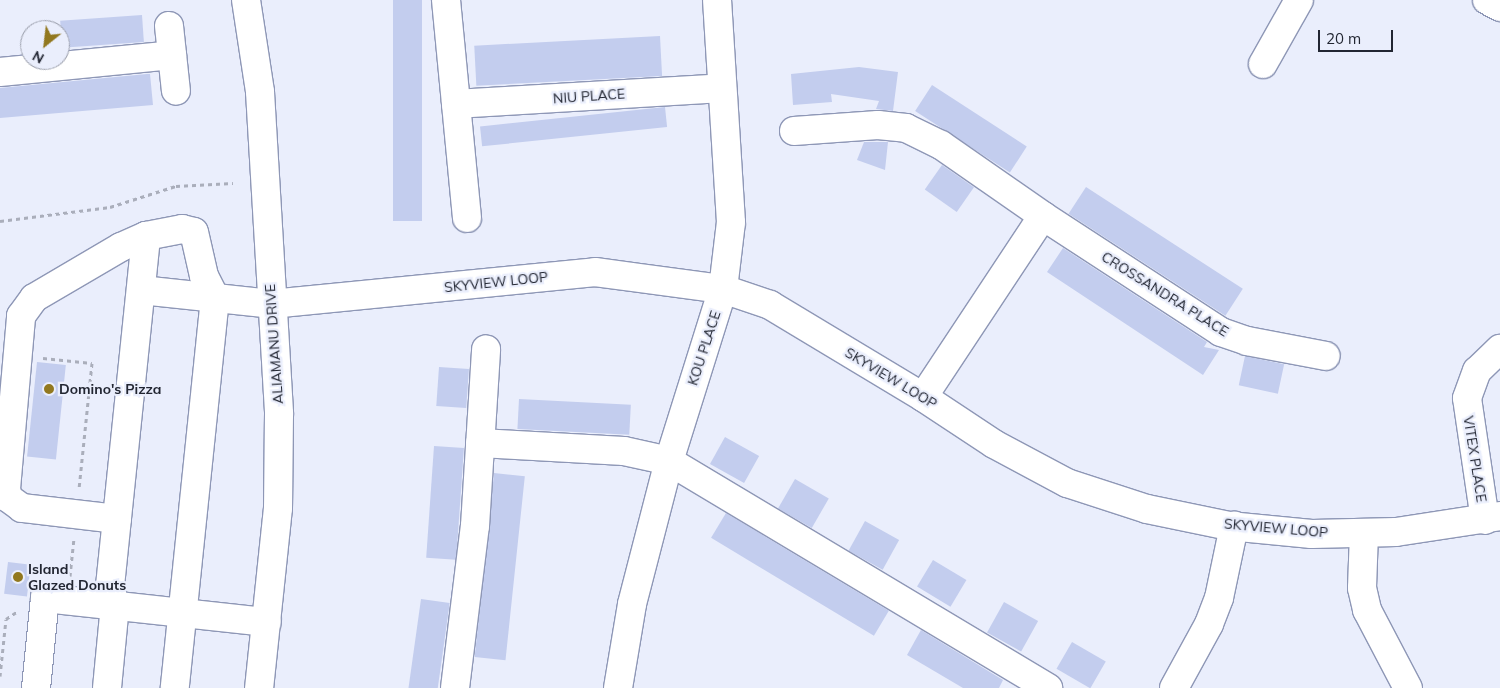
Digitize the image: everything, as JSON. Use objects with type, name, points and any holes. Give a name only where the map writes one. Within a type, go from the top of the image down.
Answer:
[{"type":"street","name":"ALIAMANU DRIVE","points":[[246,0],[260,92],[271,304],[279,414],[278,508],[268,622],[259,688]]},
{"type":"street","points":[[446,0],[466,218]]},
{"type":"street","name":"KOU PLACE","points":[[618,688],[632,604],[669,461],[723,289],[731,222],[716,0]]},
{"type":"street","points":[[1263,64],[1299,0]]},
{"type":"street","points":[[1487,0],[1500,7]]},
{"type":"street","points":[[169,26],[176,91]]},
{"type":"street","points":[[0,72],[172,55]]},
{"type":"street","name":"NIU PLACE","points":[[456,104],[722,88]]},
{"type":"street","name":"CROSSANDRA PLACE","points":[[794,131],[878,125],[906,128],[941,145],[1043,216],[1221,332],[1247,341],[1326,356]]},
{"type":"street","points":[[924,397],[1043,216]]},
{"type":"street","points":[[117,519],[22,508],[8,498],[6,489],[21,316],[34,298],[146,236],[167,230],[194,232],[204,276],[215,298],[175,688]]},
{"type":"street","points":[[107,688],[115,606],[110,586],[146,236]]},
{"type":"street","name":"SKYVIEW LOOP","points":[[141,290],[271,304],[595,272],[723,289],[770,305],[924,397],[994,444],[1067,483],[1147,509],[1234,526],[1312,534],[1396,532],[1492,518]]},
{"type":"street","name":"VITEX PLACE","points":[[1492,518],[1467,412],[1467,398],[1477,371],[1500,349]]},
{"type":"street","points":[[455,688],[475,526],[486,350]]},
{"type":"street","points":[[480,443],[624,451],[669,461],[1048,688]]},
{"type":"street","points":[[1174,688],[1209,624],[1218,598],[1234,526]]},
{"type":"street","points":[[1364,533],[1362,588],[1367,610],[1408,688]]},
{"type":"street","points":[[36,688],[45,598],[268,622]]},
{"type":"path","points":[[0,221],[110,208],[176,186],[233,183]]},
{"type":"path","points":[[17,355],[92,363],[69,581]]},
{"type":"path","points":[[0,676],[6,619]]},
{"type":"building","points":[[393,0],[422,0],[422,221],[393,221]]},
{"type":"building","points":[[142,15],[144,42],[70,47],[70,20]]},
{"type":"building","points":[[660,36],[662,76],[476,86],[474,46]]},
{"type":"building","points":[[859,67],[898,72],[893,111],[876,109],[879,101],[831,94],[832,102],[793,105],[791,74]]},
{"type":"building","points":[[150,74],[153,105],[0,118],[0,88]]},
{"type":"building","points":[[932,85],[1027,147],[1010,173],[915,111]]},
{"type":"building","points":[[665,107],[667,127],[482,146],[480,126]]},
{"type":"building","points":[[864,142],[888,142],[885,170],[857,160]]},
{"type":"building","points":[[942,165],[974,187],[957,212],[925,190]]},
{"type":"building","points":[[1086,187],[1243,289],[1225,316],[1069,214]]},
{"type":"building","points":[[1063,248],[1207,342],[1204,347],[1219,350],[1203,375],[1047,272]]},
{"type":"building","points":[[1245,356],[1284,364],[1278,394],[1239,385]]},
{"type":"building","name":"Domino's Pizza","points":[[37,362],[66,365],[56,460],[27,456]]},
{"type":"building","points":[[439,367],[469,369],[466,408],[436,406]]},
{"type":"building","points":[[519,399],[631,405],[629,435],[517,429]]},
{"type":"building","points":[[725,437],[759,456],[744,483],[710,464]]},
{"type":"building","points":[[434,446],[464,448],[456,560],[426,558]]},
{"type":"building","points":[[494,473],[525,476],[505,660],[475,657]]},
{"type":"building","points":[[795,479],[829,498],[812,528],[778,508]]},
{"type":"building","points":[[726,513],[889,611],[874,636],[711,538]]},
{"type":"building","points":[[865,521],[899,540],[883,570],[849,551]]},
{"type":"building","points":[[933,560],[966,580],[950,607],[917,587]]},
{"type":"building","name":"Island Glazed Donuts","points":[[8,562],[31,565],[27,597],[4,594]]},
{"type":"building","points":[[421,599],[450,603],[438,688],[408,688]]},
{"type":"building","points":[[1004,602],[1038,621],[1021,652],[987,633]]},
{"type":"building","points":[[921,630],[1003,680],[999,688],[963,688],[907,655]]},
{"type":"building","points":[[1072,642],[1106,662],[1090,688],[1056,669]]},
{"type":"place","name":"Domino's Pizza","points":[[49,389]]},
{"type":"place","name":"Island Glazed Donuts","points":[[18,577]]}]
